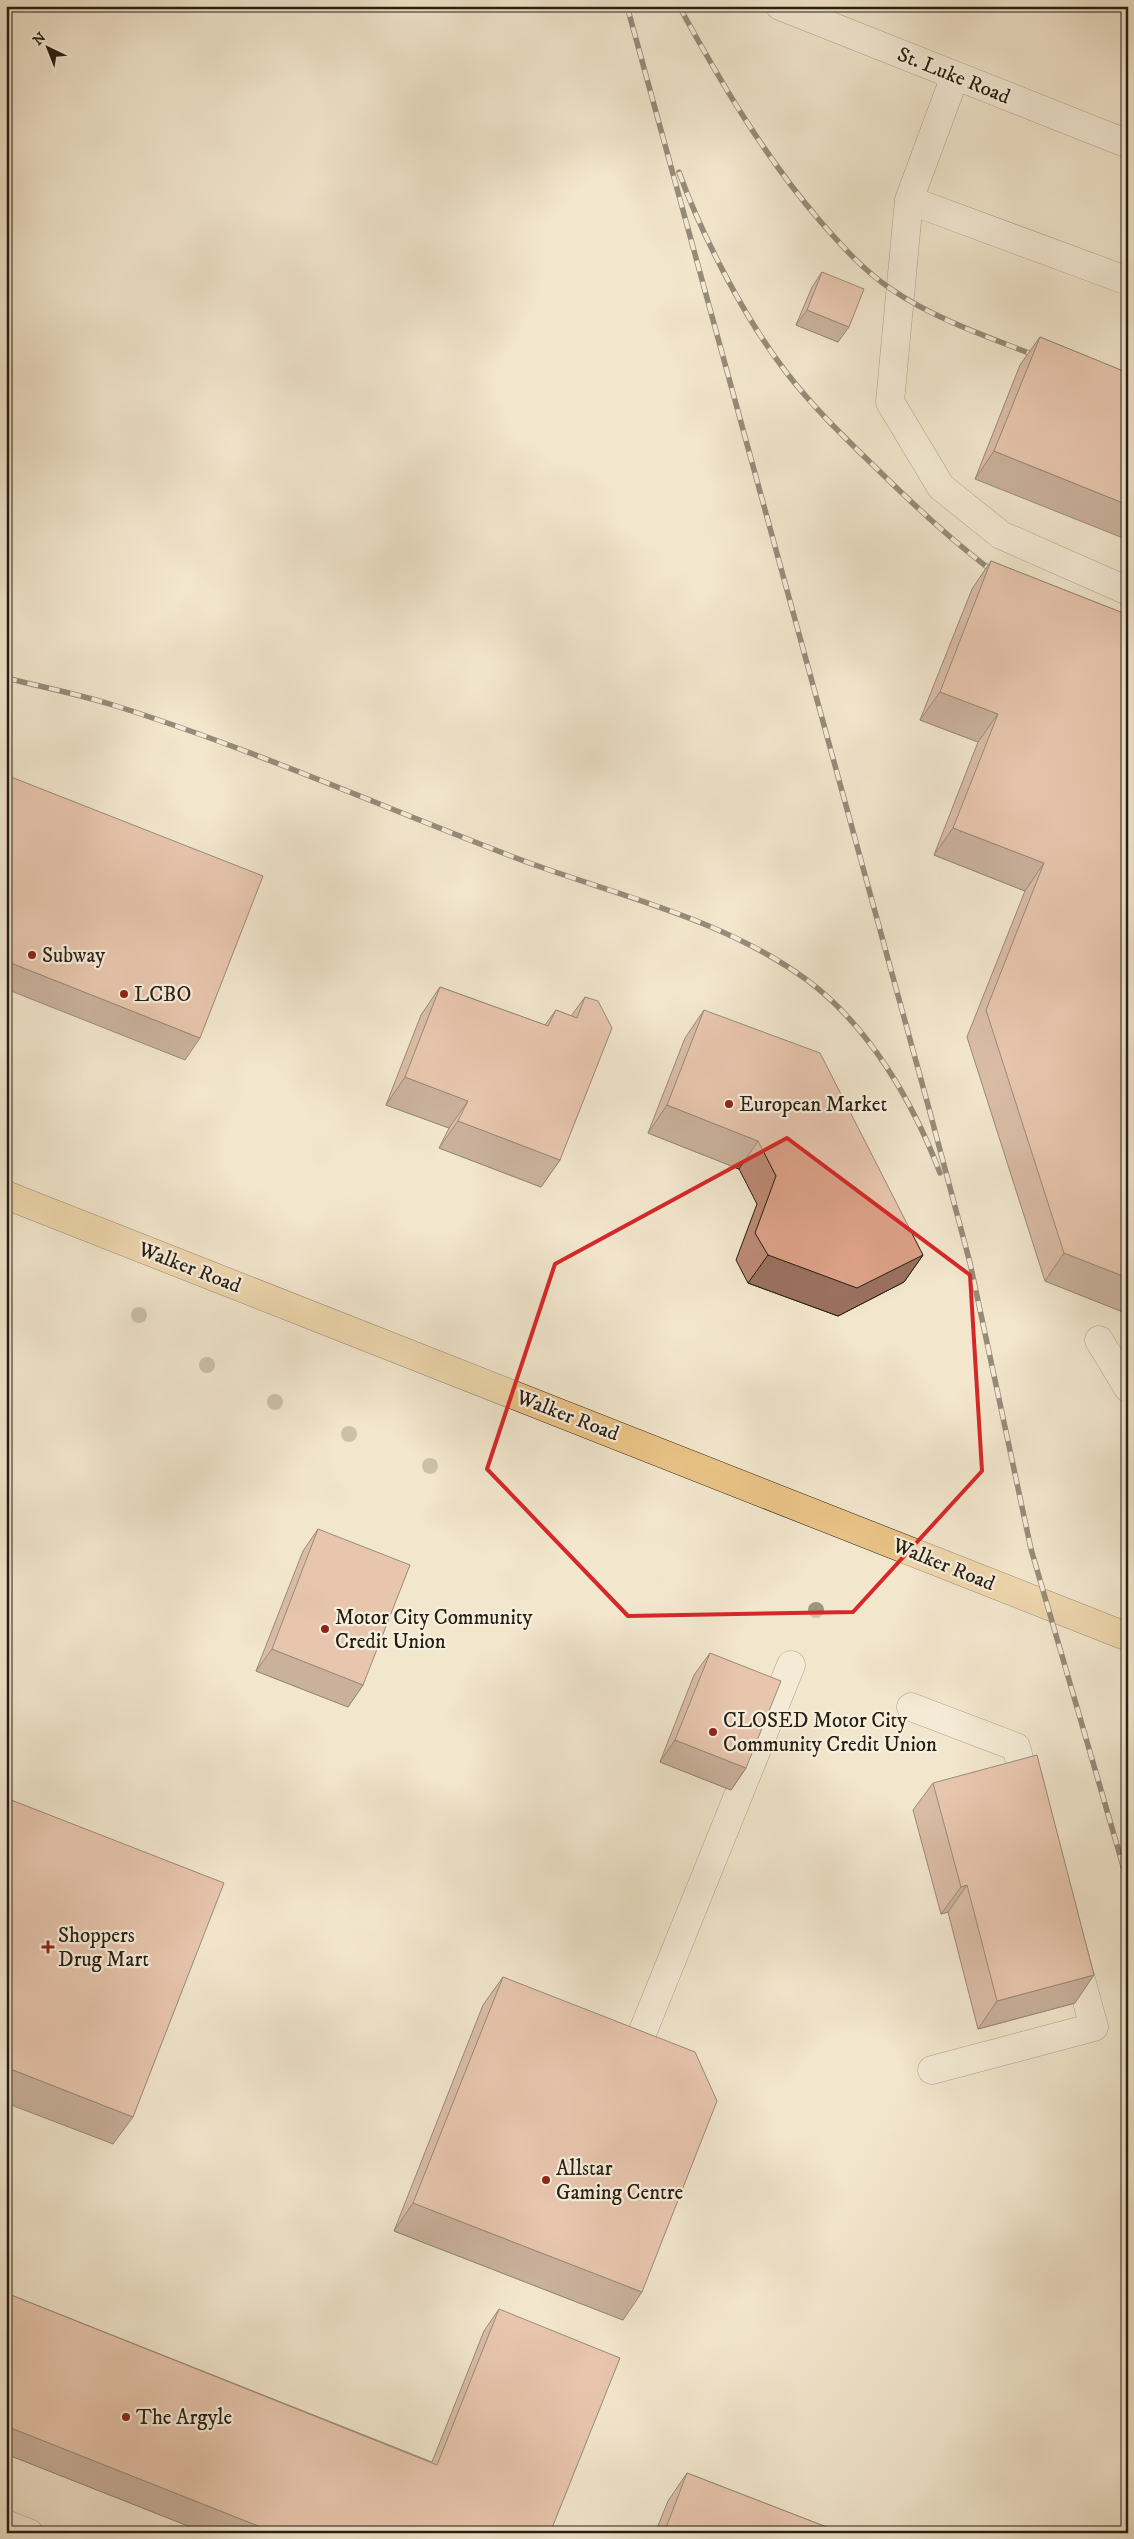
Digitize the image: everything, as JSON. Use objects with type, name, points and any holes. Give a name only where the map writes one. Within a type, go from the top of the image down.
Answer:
[{"type":"main road","name":"Walker Road","points":[[14,1202],[1128,1637]]},
{"type":"street","name":"St. Luke Road","points":[[780,6],[1128,144]]},
{"type":"street","points":[[956,76],[908,200],[890,402],[941,487],[1001,535],[1128,592]]},
{"type":"street","points":[[908,200],[1128,281]]},
{"type":"street","points":[[1099,1340],[1128,1388]]},
{"type":"street","points":[[643,2031],[791,1665]]},
{"type":"street","points":[[910,1707],[1016,1747],[1037,1822]]},
{"type":"street","points":[[932,2070],[1094,2027],[1068,1934]]},
{"type":"street","points":[[6,2524],[29,2533]]},
{"type":"highlighted area","points":[[787,1138],[970,1275],[982,1471],[853,1612],[628,1616],[487,1469],[555,1264]]},
{"type":"building","points":[[822,272],[864,289],[849,327],[807,310]]},
{"type":"building","points":[[1040,337],[1128,373],[1128,505],[994,451]]},
{"type":"building","points":[[991,561],[1128,615],[1128,1278],[1064,1253],[986,1010],[1044,863],[953,828],[998,714],[940,692]]},
{"type":"building","points":[[6,775],[263,876],[200,1038],[6,961]]},
{"type":"building","points":[[440,987],[548,1026],[556,1010],[577,1018],[585,997],[598,1001],[612,1028],[560,1160],[458,1121],[468,1101],[405,1077]]},
{"type":"building","points":[[704,1010],[820,1053],[923,1255],[857,1288],[768,1255],[755,1233],[776,1176],[758,1141],[667,1105]]},
{"type":"building","name":"Motor City Community Credit Union","points":[[318,1529],[410,1565],[363,1685],[272,1649]]},
{"type":"building","name":"CLOSED Motor City Community Credit Union","points":[[710,1653],[781,1681],[746,1768],[675,1740]]},
{"type":"building","points":[[1037,1755],[1094,1975],[997,2001],[967,1885],[961,1887],[933,1783]]},
{"type":"building","points":[[6,1798],[224,1883],[133,2117],[13,2070],[6,2087]]},
{"type":"building","name":"Allstar Gaming Centre","points":[[503,1977],[695,2052],[717,2101],[642,2292],[413,2203]]},
{"type":"building","name":"The Argyle","points":[[6,2293],[437,2465],[499,2309],[620,2358],[550,2533],[276,2533],[6,2426]]},
{"type":"building","points":[[687,2473],[842,2533],[664,2533]]},
{"type":"railway","points":[[627,6],[970,1263],[1031,1549],[1128,1883]]},
{"type":"railway","points":[[679,6],[727,90],[780,171],[828,230],[853,257],[881,282],[926,310],[964,328],[1042,358]]},
{"type":"railway","points":[[679,172],[700,223],[726,276],[755,327],[786,372],[828,421],[889,481],[950,537],[999,576]]},
{"type":"railway","points":[[6,678],[100,701],[217,741],[524,861],[706,925],[775,959],[807,980],[829,999],[869,1043],[887,1067],[917,1119],[940,1173]]},
{"type":"place","name":"Subway","points":[[32,955]]},
{"type":"place","name":"LCBO","points":[[124,994]]},
{"type":"place","name":"European Market","points":[[729,1104]]},
{"type":"place","name":"Motor City Community Credit Union","points":[[325,1629]]},
{"type":"place","name":"CLOSED Motor City Community Credit Union","points":[[713,1732]]},
{"type":"place","name":"Shoppers Drug Mart","points":[[48,1947]]},
{"type":"place","name":"Allstar Gaming Centre","points":[[546,2180]]},
{"type":"place","name":"The Argyle","points":[[126,2417]]}]
